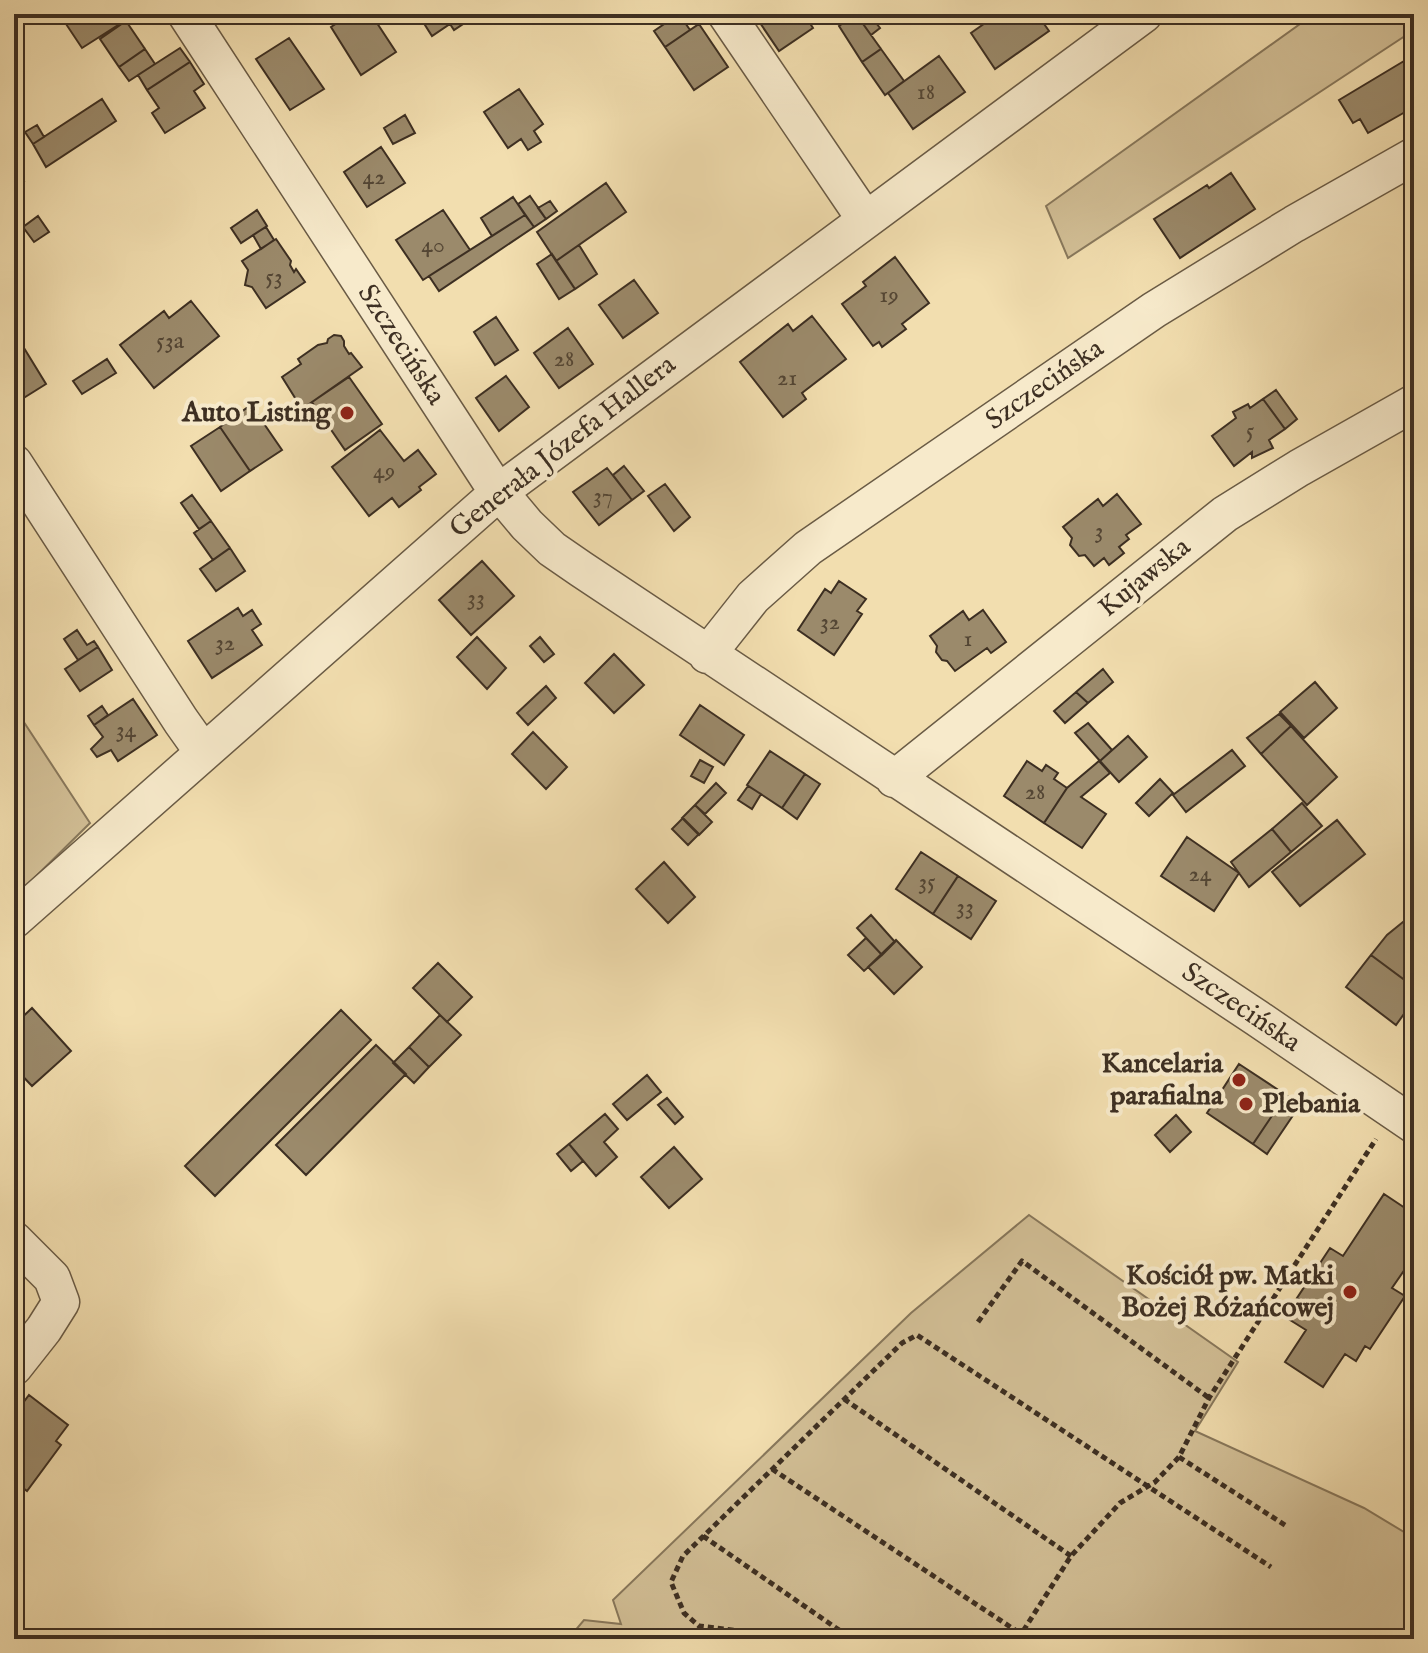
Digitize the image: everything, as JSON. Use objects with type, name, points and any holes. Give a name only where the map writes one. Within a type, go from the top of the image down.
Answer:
[{"type":"street","name":"Szczecińska","points":[[186,14],[499,492],[552,549],[1404,1118]]},
{"type":"street","points":[[726,14],[865,219]]},
{"type":"street","name":"Generała Józefa Hallera","points":[[14,920],[499,492],[1144,14]]},
{"type":"street","name":"Szczecińska","points":[[707,655],[753,597],[808,548],[1154,310],[1294,224],[1414,156]]},
{"type":"street","name":"Kujawska","points":[[894,779],[1225,514],[1414,403]]},
{"type":"street","points":[[14,463],[172,709],[203,752]]},
{"type":"street","points":[[14,1240],[52,1278],[61,1302],[14,1367]]},
{"type":"path","points":[[772,1469],[1020,1636],[1071,1556],[1120,1503],[1155,1482],[1179,1457],[1209,1398],[1404,1118]]},
{"type":"path","points":[[978,1322],[1022,1261],[1209,1398]]},
{"type":"path","points":[[803,1639],[699,1626],[684,1613],[671,1582],[683,1556],[902,1343],[917,1335],[1271,1567]]},
{"type":"path","points":[[844,1399],[1071,1556]]},
{"type":"path","points":[[1179,1457],[1288,1527]]},
{"type":"path","points":[[703,1536],[852,1639]]},
{"type":"shaded area","points":[[1314,14],[1414,14],[1414,30],[1068,258],[1046,206]]},
{"type":"shaded area","points":[[14,707],[90,823],[14,898]]},
{"type":"shaded area","points":[[1029,1215],[1238,1362],[1195,1431],[1364,1508],[1414,1538],[1414,1639],[568,1639],[584,1620],[621,1624],[613,1600],[911,1313]]},
{"type":"building","points":[[62,14],[122,14],[126,20],[82,48]]},
{"type":"building","points":[[351,14],[371,14],[396,52],[361,75],[331,27]]},
{"type":"building","points":[[418,14],[463,14],[466,22],[454,30],[450,24],[432,36]]},
{"type":"building","points":[[679,14],[690,30],[665,47],[654,31]]},
{"type":"building","points":[[748,14],[804,14],[813,28],[779,51],[756,17],[752,19]]},
{"type":"building","points":[[856,14],[869,14],[880,28],[871,35]]},
{"type":"building","points":[[856,14],[881,49],[862,62],[839,26]]},
{"type":"building","points":[[998,14],[1037,14],[1049,31],[995,69],[971,33]]},
{"type":"building","points":[[126,21],[145,49],[119,67],[100,39]]},
{"type":"building","points":[[699,24],[728,67],[694,90],[665,47]]},
{"type":"building","points":[[289,38],[324,89],[290,110],[256,59]]},
{"type":"building","points":[[180,48],[190,62],[147,90],[138,75]]},
{"type":"building","points":[[145,49],[155,64],[129,81],[119,67]]},
{"type":"building","points":[[881,49],[904,81],[885,95],[862,62]]},
{"type":"building","points":[[939,56],[965,92],[913,129],[888,93]]},
{"type":"building","points":[[1404,61],[1414,77],[1414,107],[1368,133],[1360,119],[1353,123],[1339,100]]},
{"type":"building","points":[[190,62],[204,84],[194,91],[205,108],[165,133],[152,113],[159,108],[147,90]]},
{"type":"building","points":[[519,89],[543,124],[534,131],[541,142],[528,150],[521,139],[508,148],[484,112]]},
{"type":"building","points":[[102,99],[116,121],[46,167],[33,144]]},
{"type":"building","points":[[405,115],[415,133],[393,144],[384,128]]},
{"type":"building","points":[[37,125],[44,137],[33,144],[25,132]]},
{"type":"building","points":[[381,147],[405,183],[367,207],[344,172]]},
{"type":"building","points":[[14,166],[24,181],[14,188]]},
{"type":"building","points":[[1231,173],[1255,209],[1180,258],[1154,219]]},
{"type":"building","points":[[606,183],[626,212],[556,261],[537,232]]},
{"type":"building","points":[[530,196],[546,219],[534,227],[518,204]]},
{"type":"building","points":[[513,197],[525,215],[492,236],[481,218]]},
{"type":"building","points":[[550,201],[557,211],[546,219],[538,208]]},
{"type":"building","points":[[257,210],[267,226],[241,243],[231,228]]},
{"type":"building","points":[[443,210],[470,250],[423,280],[396,240]]},
{"type":"building","points":[[525,215],[534,227],[439,291],[429,276]]},
{"type":"building","points":[[38,216],[49,232],[34,242],[23,227]]},
{"type":"building","points":[[266,227],[274,240],[261,249],[253,235]]},
{"type":"building","points":[[276,239],[291,261],[294,272],[296,269],[305,282],[266,308],[252,287],[245,285],[248,270],[242,261]]},
{"type":"building","points":[[579,245],[597,274],[575,289],[556,261]]},
{"type":"building","points":[[552,254],[575,289],[559,299],[537,264]]},
{"type":"building","points":[[895,257],[929,303],[902,324],[906,329],[882,347],[879,342],[873,346],[842,304],[866,286],[863,282]]},
{"type":"building","points":[[634,280],[658,313],[623,338],[599,305]]},
{"type":"building","points":[[191,301],[219,336],[154,388],[120,345],[164,311],[169,318]]},
{"type":"building","points":[[812,316],[846,359],[802,393],[806,399],[783,417],[740,362],[788,324],[793,331]]},
{"type":"building","points":[[496,317],[518,350],[495,365],[474,332]]},
{"type":"building","points":[[568,328],[593,364],[559,388],[534,353]]},
{"type":"building","points":[[334,335],[341,336],[349,354],[362,367],[302,409],[282,377],[301,364],[298,359],[318,345],[327,343]]},
{"type":"building","points":[[24,348],[46,384],[14,404],[14,355]]},
{"type":"building","points":[[107,359],[116,373],[82,394],[73,381]]},
{"type":"building","points":[[506,376],[529,407],[499,431],[476,398]]},
{"type":"building","points":[[349,377],[382,424],[345,450],[312,402]]},
{"type":"building","points":[[1276,390],[1297,419],[1285,429],[1263,399]]},
{"type":"building","points":[[1263,399],[1285,429],[1269,440],[1273,448],[1252,458],[1252,452],[1234,466],[1212,436],[1236,418],[1233,412],[1248,404],[1250,408]]},
{"type":"building","points":[[251,405],[282,450],[250,471],[220,427]]},
{"type":"building","points":[[220,427],[250,471],[221,491],[191,446]]},
{"type":"building","points":[[380,430],[404,461],[418,450],[436,474],[399,507],[392,498],[369,516],[332,467]]},
{"type":"building","points":[[624,466],[644,491],[632,500],[613,475]]},
{"type":"building","points":[[607,468],[632,500],[599,525],[573,492]]},
{"type":"building","points":[[665,484],[690,517],[674,531],[648,496]]},
{"type":"building","points":[[1117,494],[1141,524],[1126,535],[1129,539],[1119,547],[1124,553],[1109,565],[1104,558],[1094,566],[1070,545],[1072,538],[1063,527],[1098,499],[1103,506]]},
{"type":"building","points":[[192,495],[211,521],[199,529],[181,503]]},
{"type":"building","points":[[211,521],[230,548],[213,560],[194,533]]},
{"type":"building","points":[[230,548],[245,571],[216,591],[200,569]]},
{"type":"building","points":[[482,561],[514,596],[471,635],[439,600]]},
{"type":"building","points":[[839,581],[866,599],[857,611],[862,614],[834,655],[798,630],[825,589],[831,593]]},
{"type":"building","points":[[238,608],[243,616],[252,610],[261,624],[252,630],[262,645],[212,678],[188,641]]},
{"type":"building","points":[[983,610],[1006,642],[991,653],[987,648],[955,671],[936,652],[937,646],[930,636],[963,611],[969,620]]},
{"type":"building","points":[[77,630],[87,645],[94,641],[98,647],[78,660],[64,639]]},
{"type":"building","points":[[477,637],[506,668],[487,689],[457,657]]},
{"type":"building","points":[[540,637],[554,654],[544,662],[530,646]]},
{"type":"building","points":[[98,647],[112,670],[80,691],[65,669]]},
{"type":"building","points":[[614,654],[644,685],[614,713],[585,683]]},
{"type":"building","points":[[1103,669],[1113,682],[1088,703],[1076,692]]},
{"type":"building","points":[[1315,682],[1337,708],[1304,738],[1280,712]]},
{"type":"building","points":[[546,686],[556,698],[528,725],[517,713]]},
{"type":"building","points":[[1076,692],[1088,703],[1065,723],[1054,711]]},
{"type":"building","points":[[133,699],[157,735],[118,761],[111,750],[97,757],[91,749],[103,737],[94,725]]},
{"type":"building","points":[[700,705],[744,735],[724,765],[680,735]]},
{"type":"building","points":[[102,706],[108,715],[94,725],[88,716]]},
{"type":"building","points":[[1279,714],[1291,726],[1261,754],[1247,738]]},
{"type":"building","points":[[1088,723],[1112,750],[1100,761],[1075,733]]},
{"type":"building","points":[[1291,726],[1337,777],[1307,805],[1261,754]]},
{"type":"building","points":[[533,732],[567,767],[546,789],[512,754]]},
{"type":"building","points":[[1128,736],[1147,757],[1119,782],[1100,761]]},
{"type":"building","points":[[1232,750],[1245,766],[1186,812],[1173,795]]},
{"type":"building","points":[[770,751],[805,774],[782,808],[747,785]]},
{"type":"building","points":[[700,760],[713,767],[704,783],[691,776]]},
{"type":"building","points":[[1027,761],[1042,771],[1046,765],[1058,773],[1054,779],[1067,788],[1044,823],[1004,796]]},
{"type":"building","points":[[1099,761],[1110,773],[1081,797],[1106,814],[1082,848],[1044,823],[1067,788]]},
{"type":"building","points":[[805,774],[820,784],[797,819],[782,808]]},
{"type":"building","points":[[1160,779],[1173,793],[1149,816],[1136,803]]},
{"type":"building","points":[[716,783],[726,793],[705,814],[695,805]]},
{"type":"building","points":[[748,786],[761,794],[752,809],[738,800]]},
{"type":"building","points":[[1302,803],[1322,826],[1291,852],[1272,829]]},
{"type":"building","points":[[695,805],[712,822],[699,835],[682,818]]},
{"type":"building","points":[[683,818],[699,834],[688,845],[672,829]]},
{"type":"building","points":[[1337,820],[1365,854],[1300,906],[1272,872]]},
{"type":"building","points":[[1272,829],[1291,852],[1249,887],[1231,862]]},
{"type":"building","points":[[1187,837],[1239,873],[1214,911],[1161,876]]},
{"type":"building","points":[[921,852],[958,876],[933,914],[896,889]]},
{"type":"building","points":[[664,862],[695,897],[668,923],[636,889]]},
{"type":"building","points":[[958,876],[996,901],[971,939],[933,914]]},
{"type":"building","points":[[1414,913],[1414,987],[1371,955],[1387,935]]},
{"type":"building","points":[[871,915],[895,942],[882,955],[857,928]]},
{"type":"building","points":[[866,938],[882,955],[864,971],[848,955]]},
{"type":"building","points":[[896,940],[922,967],[894,994],[868,967]]},
{"type":"building","points":[[1371,955],[1414,987],[1414,1000],[1396,1025],[1346,987]]},
{"type":"building","points":[[438,963],[472,997],[447,1022],[413,988]]},
{"type":"building","points":[[32,1008],[71,1051],[32,1086],[14,1067],[14,1025]]},
{"type":"building","points":[[341,1010],[371,1040],[215,1196],[185,1166]]},
{"type":"building","points":[[440,1015],[461,1035],[429,1067],[409,1047]]},
{"type":"building","points":[[376,1045],[406,1074],[306,1175],[276,1145]]},
{"type":"building","points":[[409,1047],[429,1067],[414,1083],[393,1063]]},
{"type":"building","name":"Plebania","points":[[1239,1064],[1286,1095],[1253,1144],[1207,1113]]},
{"type":"building","points":[[647,1075],[661,1092],[627,1120],[613,1104]]},
{"type":"building","points":[[1286,1095],[1300,1105],[1267,1154],[1253,1144]]},
{"type":"building","points":[[667,1098],[683,1117],[675,1124],[658,1105]]},
{"type":"building","points":[[605,1114],[618,1129],[604,1142],[617,1157],[596,1176],[569,1144]]},
{"type":"building","points":[[1176,1115],[1191,1132],[1170,1152],[1155,1135]]},
{"type":"building","points":[[569,1144],[583,1161],[571,1171],[557,1154]]},
{"type":"building","points":[[674,1147],[702,1179],[669,1208],[641,1177]]},
{"type":"building","name":"Kościół pw. Matki Bożej Różańcowej","points":[[1384,1194],[1414,1214],[1414,1256],[1392,1288],[1405,1296],[1370,1349],[1365,1346],[1356,1361],[1345,1354],[1323,1387],[1285,1362],[1306,1330],[1290,1320],[1302,1301],[1297,1298],[1330,1248],[1343,1256]]},
{"type":"building","points":[[29,1395],[68,1425],[56,1441],[61,1445],[27,1491],[14,1481],[14,1415]]},
{"type":"place","name":"Auto Listing","points":[[347,413]]},
{"type":"place","name":"Kancelaria parafialna","points":[[1239,1080]]},
{"type":"place","name":"Plebania","points":[[1246,1104]]},
{"type":"place","name":"Kościół pw. Matki Bożej Różańcowej","points":[[1350,1292]]}]
